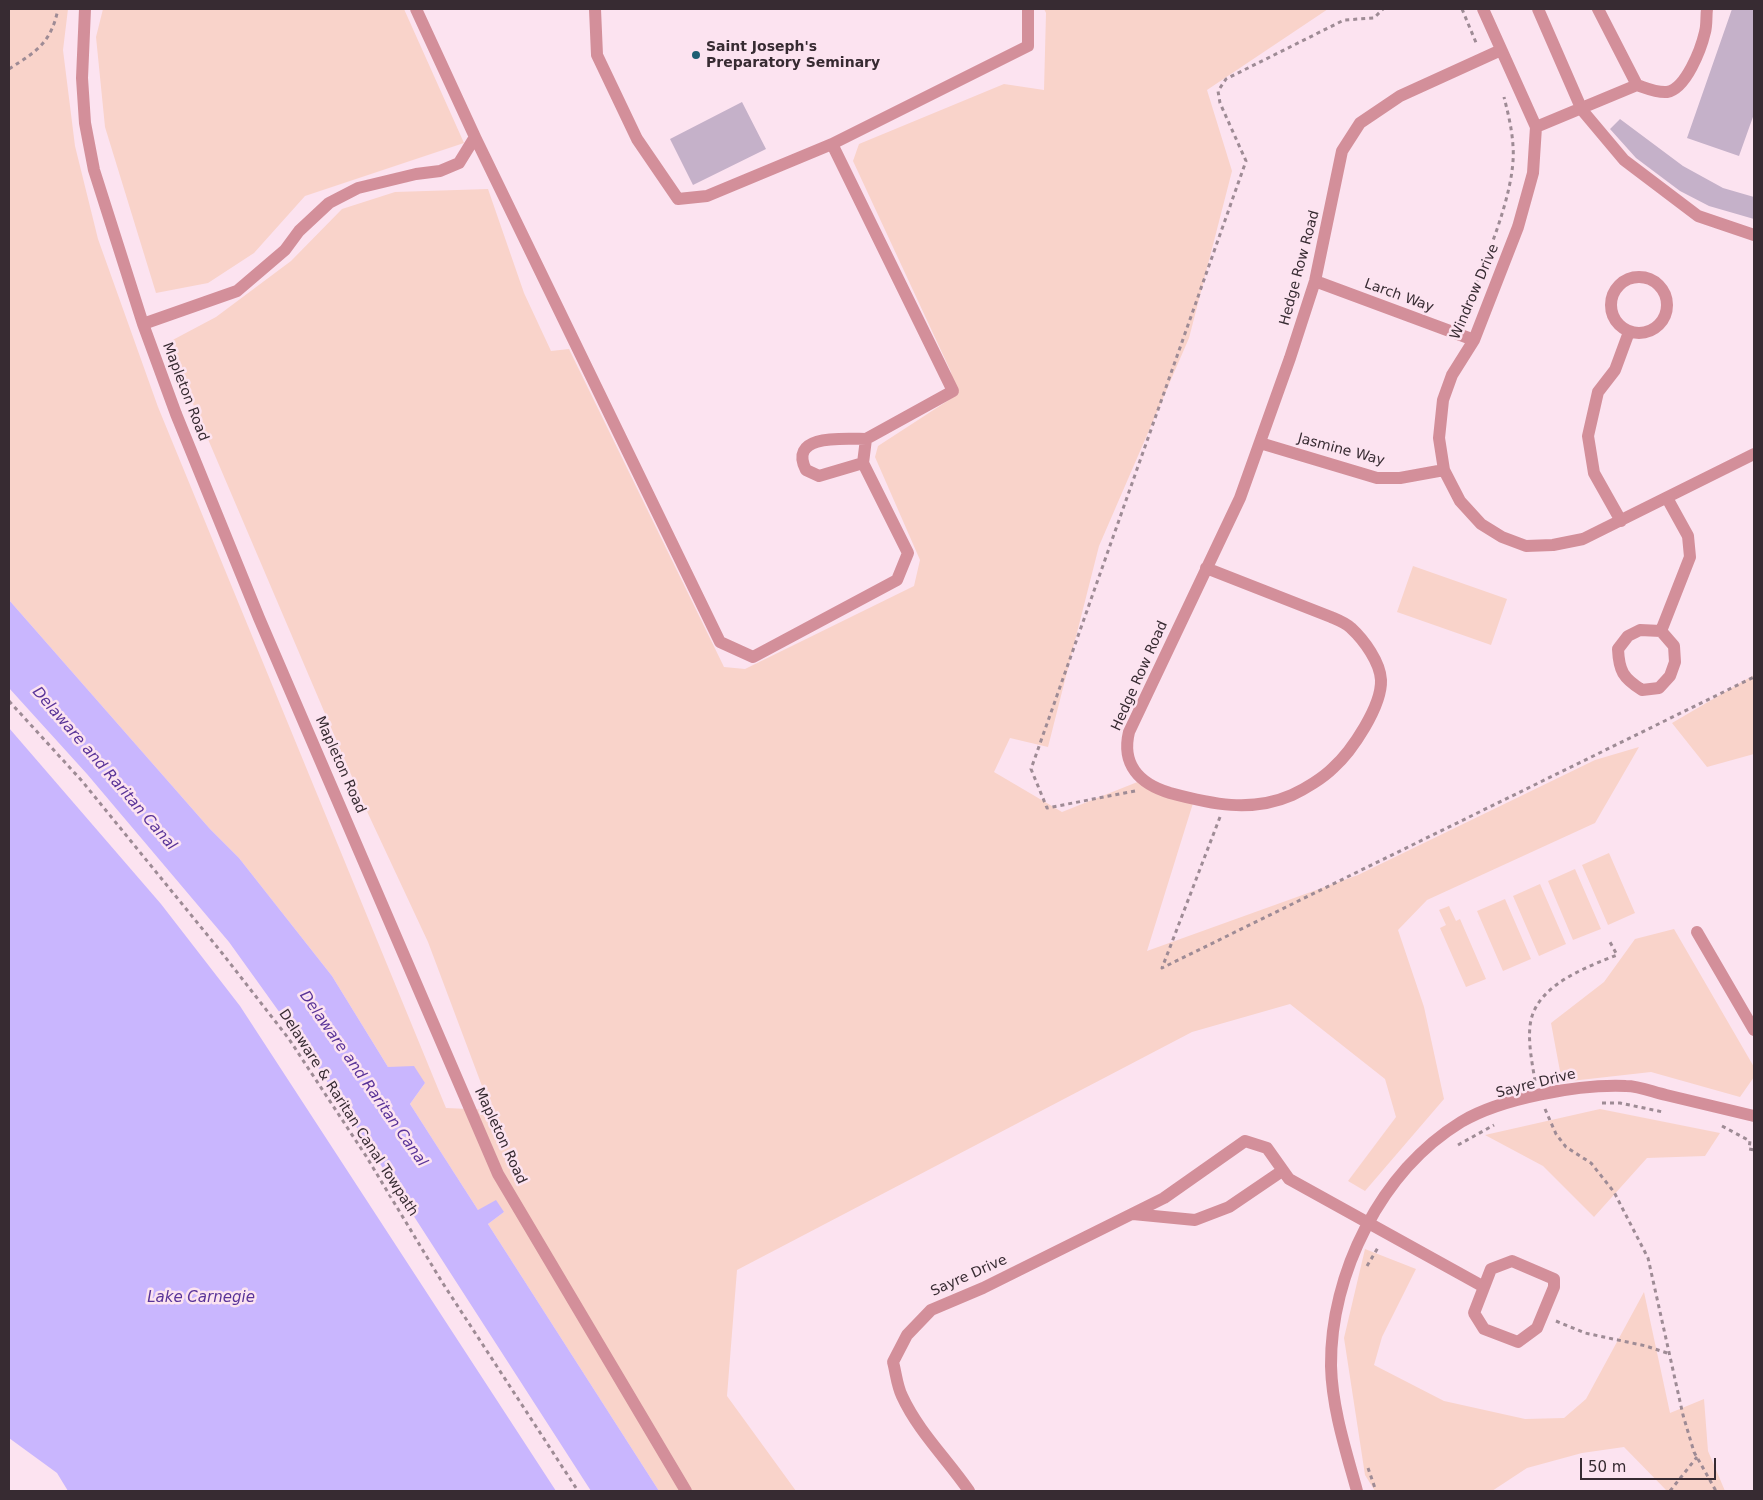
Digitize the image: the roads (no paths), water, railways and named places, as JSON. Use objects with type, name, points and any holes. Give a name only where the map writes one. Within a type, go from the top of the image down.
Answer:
[{"type":"street","name":"Mapleton Road","points":[[85,9],[82,78],[85,123],[107,217],[176,414],[260,618],[498,1174],[686,1491]]},
{"type":"street","points":[[416,9],[475,137],[720,642],[753,657],[897,580],[908,553],[863,462],[866,439]]},
{"type":"street","points":[[595,9],[597,56],[637,139],[678,199],[707,196],[832,144],[1028,46],[1028,9]]},
{"type":"street","name":"Windrow Drive","points":[[1483,9],[1536,127],[1533,173],[1518,227],[1474,340],[1452,375],[1443,400],[1439,438],[1444,470],[1460,501],[1481,524],[1502,537],[1526,546],[1553,545],[1583,539],[1754,454]]},
{"type":"street","points":[[1538,9],[1582,110],[1624,160],[1698,216],[1754,235]]},
{"type":"street","points":[[1598,9],[1637,85]]},
{"type":"street","points":[[1536,127],[1582,110],[1637,85],[1656,91],[1668,92],[1677,87],[1688,76],[1706,31],[1707,9]]},
{"type":"street","name":"Hedge Row Road","points":[[1206,568],[1331,617],[1350,627],[1374,658],[1381,680],[1375,707],[1365,728],[1334,768],[1292,795],[1243,806],[1225,806],[1209,804],[1153,788],[1133,768],[1127,756],[1128,732],[1206,568],[1240,498],[1314,281],[1342,151],[1360,123],[1400,96],[1501,50]]},
{"type":"street","points":[[143,324],[237,291],[285,250],[299,231],[329,203],[358,188],[416,174],[440,171],[458,163],[475,137]]},
{"type":"street","points":[[832,144],[953,391],[866,439],[817,440],[805,449],[802,457],[806,470],[819,476],[863,462]]},
{"type":"street","points":[[1637,277],[1646,277],[1662,287],[1668,304],[1667,314],[1662,322],[1648,333],[1629,332],[1615,320],[1611,302],[1619,284],[1637,277]]},
{"type":"street","name":"Larch Way","points":[[1314,281],[1474,340]]},
{"type":"street","points":[[1621,521],[1594,473],[1588,436],[1598,392],[1615,370],[1629,332]]},
{"type":"street","name":"Jasmine Way","points":[[1260,443],[1377,478],[1400,478],[1444,470]]},
{"type":"street","points":[[1661,631],[1690,557],[1688,536],[1667,498]]},
{"type":"street","points":[[1640,630],[1661,631],[1674,646],[1675,662],[1670,676],[1659,688],[1642,690],[1627,680],[1619,663],[1618,649],[1628,636],[1640,630]]},
{"type":"street","points":[[1697,932],[1754,1030]]},
{"type":"street","name":"Sayre Drive","points":[[1357,1491],[1340,1428],[1331,1366],[1336,1308],[1352,1253],[1369,1223],[1393,1184],[1428,1148],[1461,1122],[1511,1102],[1579,1087],[1628,1086],[1754,1116]]},
{"type":"street","name":"Sayre Drive","points":[[969,1491],[953,1467],[916,1423],[901,1394],[893,1362],[907,1335],[931,1310],[983,1288],[1164,1198],[1245,1141],[1267,1148],[1282,1171],[1289,1178],[1484,1287]]},
{"type":"street","points":[[1133,1214],[1195,1220],[1229,1207],[1282,1171]]},
{"type":"street","points":[[1512,1261],[1554,1283],[1537,1328],[1518,1342],[1484,1329],[1474,1313],[1484,1287],[1491,1269],[1512,1261]]},
{"type":"water","name":"Delaware and Raritan Canal","points":[[9,600],[210,829],[239,858],[332,976],[388,1067],[414,1066],[425,1083],[410,1104],[478,1210],[496,1200],[504,1212],[488,1224],[659,1491],[591,1491],[308,1052],[229,942],[87,774],[9,688]]},
{"type":"water","name":"Lake Carnegie","points":[[9,728],[161,904],[240,1006],[556,1491],[68,1491],[57,1473],[9,1438]]},
{"type":"place","name":"Saint Joseph's Preparatory Seminary","points":[[696,55]]}]
